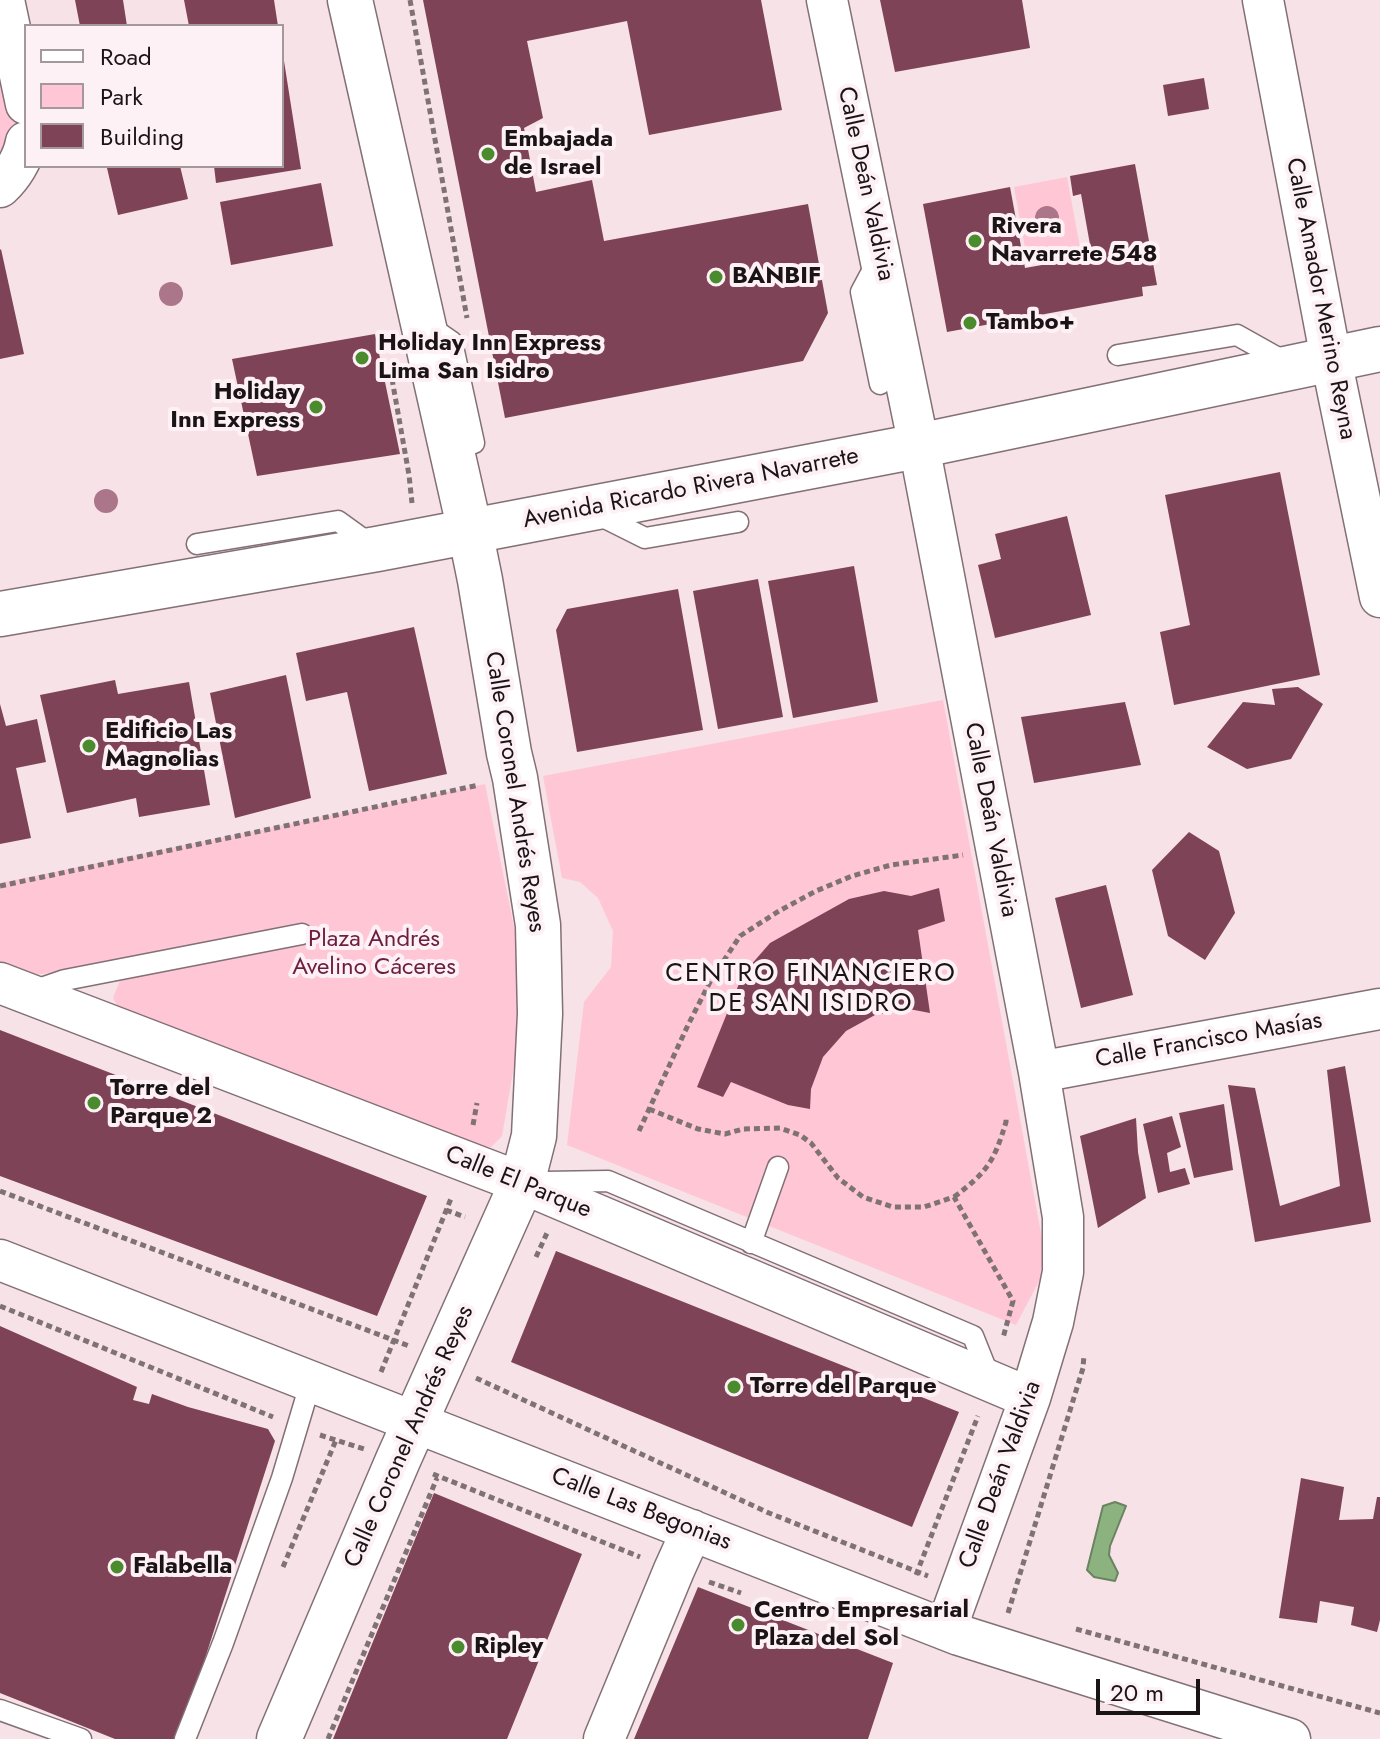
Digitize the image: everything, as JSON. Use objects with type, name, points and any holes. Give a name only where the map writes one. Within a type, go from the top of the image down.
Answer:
[{"type":"street","points":[[4,0],[24,95]]},
{"type":"street","name":"Calle Coronel Andrés Reyes","points":[[279,1739],[441,1362],[522,1183],[534,1136],[540,1014],[538,925],[517,756],[470,531],[350,0]]},
{"type":"street","name":"Calle Deán Valdivia","points":[[827,0],[918,446],[1039,1072],[1063,1217],[1063,1272],[1053,1322],[1030,1398],[946,1629]]},
{"type":"street","name":"Calle Amador Merino Reyna","points":[[1263,0],[1312,363],[1380,597]]},
{"type":"street","points":[[0,187],[24,153]]},
{"type":"street","name":"Avenida Ricardo Rivera Navarrete","points":[[0,614],[377,549],[918,446],[1380,349]]},
{"type":"street","name":"Calle El Parque","points":[[13,988],[522,1183],[1030,1398]]},
{"type":"street","name":"Calle Francisco Masías","points":[[1039,1072],[1380,1009]]},
{"type":"street","name":"Calle Las Begonias","points":[[0,1260],[959,1635],[1290,1739]]},
{"type":"street","points":[[604,1739],[692,1530]]},
{"type":"lane","points":[[880,257],[861,292],[880,384]]},
{"type":"lane","points":[[423,321],[452,342],[474,443]]},
{"type":"lane","points":[[1118,355],[1237,335],[1312,363]]},
{"type":"lane","points":[[585,509],[645,538],[738,522]]},
{"type":"lane","points":[[197,544],[338,521],[377,549]]},
{"type":"lane","points":[[13,988],[302,934]]},
{"type":"lane","points":[[751,1243],[778,1167]]},
{"type":"lane","points":[[522,1183],[608,1181],[973,1336],[991,1381]]},
{"type":"lane","points":[[185,1739],[282,1478],[311,1381]]},
{"type":"lane","points":[[0,1710],[81,1739]]},
{"type":"path","points":[[410,0],[470,333]]},
{"type":"path","points":[[0,886],[517,756]]},
{"type":"path","points":[[639,1131],[705,991],[740,936],[816,891],[852,876],[891,865],[996,851]]},
{"type":"path","points":[[649,1109],[698,1129],[725,1134],[743,1129],[780,1128],[800,1135],[811,1143],[838,1178],[863,1197],[893,1207],[924,1207],[954,1197],[979,1178],[997,1153],[1006,1122],[1006,1107]]},
{"type":"path","points":[[0,1191],[395,1340],[769,1513],[1009,1611]]},
{"type":"path","points":[[900,1611],[991,1381],[1013,1301],[954,1197]]},
{"type":"path","points":[[1070,1628],[1380,1713]]},
{"type":"green space","points":[[0,42],[16,123],[12,145],[0,163]]},
{"type":"green space","points":[[1067,177],[1081,253],[1028,264],[1014,187]]},
{"type":"green space","points":[[943,700],[1047,1266],[1016,1325],[567,1145],[584,1002],[611,967],[613,931],[598,898],[580,882],[562,878],[543,776]]},
{"type":"green space","name":"Plaza Andrés Avelino Cáceres","points":[[485,784],[516,937],[519,1037],[502,1136],[491,1147],[468,1145],[121,1013],[113,998],[124,970],[79,968],[30,976],[0,963],[0,883]]},
{"type":"shaded area","points":[[1115,1502],[1126,1506],[1110,1546],[1109,1555],[1118,1573],[1115,1581],[1094,1577],[1087,1570],[1103,1506]]},
{"type":"building","points":[[75,0],[123,0],[127,24],[80,24]]},
{"type":"building","points":[[184,0],[274,0],[278,24],[189,24]]},
{"type":"building","points":[[423,0],[761,0],[782,110],[649,135],[627,21],[527,41],[543,118],[524,128],[536,192],[592,180],[604,241],[808,204],[828,313],[803,361],[505,418]]},
{"type":"building","points":[[880,0],[1022,0],[1030,48],[895,72]]},
{"type":"building","points":[[284,61],[301,169],[216,183],[214,168],[284,168]]},
{"type":"building","points":[[1204,78],[1209,109],[1168,116],[1163,85]]},
{"type":"building","name":"Rivera Navarrete 548","points":[[1135,164],[1157,285],[1142,287],[1143,296],[947,332],[923,204],[1010,187],[1025,268],[1092,256],[1081,194],[1073,196],[1070,176]]},
{"type":"building","points":[[107,168],[180,168],[188,199],[118,215]]},
{"type":"building","points":[[321,183],[333,246],[231,265],[220,202]]},
{"type":"building","points":[[0,250],[24,354],[0,359]]},
{"type":"building","name":"Holiday Inn Express","points":[[375,334],[400,454],[257,476],[232,359]]},
{"type":"building","points":[[1280,472],[1320,675],[1174,705],[1160,632],[1190,625],[1165,495]]},
{"type":"building","points":[[1067,516],[1091,615],[995,638],[978,565],[1001,559],[995,534]]},
{"type":"building","points":[[854,566],[878,702],[793,718],[768,581]]},
{"type":"building","points":[[758,579],[783,717],[718,729],[693,591]]},
{"type":"building","points":[[678,589],[703,730],[577,752],[556,630],[567,609]]},
{"type":"building","points":[[414,627],[447,774],[369,791],[347,692],[306,701],[296,653]]},
{"type":"building","points":[[286,675],[311,798],[235,818],[210,693]]},
{"type":"building","points":[[115,680],[118,694],[189,682],[210,805],[139,817],[136,798],[67,813],[40,695]]},
{"type":"building","points":[[1298,687],[1323,704],[1291,759],[1247,769],[1207,747],[1243,702],[1275,705],[1272,689]]},
{"type":"building","points":[[1125,702],[1141,765],[1034,783],[1021,717]]},
{"type":"building","points":[[0,704],[6,726],[37,719],[46,762],[16,768],[31,838],[0,844]]},
{"type":"building","points":[[1189,832],[1219,851],[1235,913],[1205,960],[1168,936],[1152,870]]},
{"type":"building","points":[[1106,885],[1133,995],[1081,1008],[1055,898]]},
{"type":"building","points":[[939,888],[945,921],[918,930],[930,1013],[909,1009],[875,1015],[846,1031],[823,1057],[811,1089],[810,1109],[788,1105],[731,1082],[723,1097],[697,1087],[743,974],[770,943],[849,899],[884,891],[911,896]]},
{"type":"building","name":"Torre del Parque 2","points":[[0,1030],[427,1196],[377,1316],[0,1176]]},
{"type":"building","points":[[1345,1066],[1371,1222],[1255,1242],[1228,1085],[1255,1088],[1280,1206],[1340,1186],[1327,1070]]},
{"type":"building","points":[[1224,1104],[1233,1170],[1194,1178],[1179,1113]]},
{"type":"building","points":[[1172,1116],[1181,1147],[1167,1153],[1170,1172],[1185,1168],[1190,1184],[1158,1193],[1143,1124]]},
{"type":"building","points":[[1136,1118],[1146,1198],[1098,1228],[1080,1136]]},
{"type":"building","name":"Torre del Parque","points":[[556,1251],[959,1412],[912,1527],[511,1362]]},
{"type":"building","name":"Falabella","points":[[0,1326],[137,1387],[133,1400],[149,1404],[152,1394],[268,1429],[275,1441],[179,1739],[115,1739],[0,1693]]},
{"type":"building","points":[[1301,1478],[1344,1487],[1339,1520],[1373,1519],[1377,1497],[1380,1497],[1380,1620],[1377,1632],[1351,1625],[1354,1607],[1320,1601],[1317,1623],[1279,1618]]},
{"type":"building","name":"Ripley","points":[[434,1493],[582,1554],[507,1739],[333,1739]]},
{"type":"building","name":"Centro Empresarial Plaza del Sol","points":[[698,1587],[893,1663],[868,1739],[634,1739]]},
{"type":"place","name":"Embajada de Israel","points":[[488,154]]},
{"type":"place","name":"Rivera Navarrete 548","points":[[975,241]]},
{"type":"place","name":"BANBIF","points":[[716,277]]},
{"type":"place","name":"Tambo+","points":[[970,323]]},
{"type":"place","name":"Holiday Inn Express Lima San Isidro","points":[[362,358]]},
{"type":"place","name":"Holiday Inn Express","points":[[316,407]]},
{"type":"place","name":"Edificio Las Magnolias","points":[[89,746]]},
{"type":"place","name":"Torre del Parque 2","points":[[94,1103]]},
{"type":"place","name":"Torre del Parque","points":[[734,1387]]},
{"type":"place","name":"Falabella","points":[[117,1567]]},
{"type":"place","name":"Centro Empresarial Plaza del Sol","points":[[738,1625]]},
{"type":"place","name":"Ripley","points":[[458,1647]]},
{"type":"district","name":"CENTRO FINANCIERO DE SAN ISIDRO","points":[[811,990]]}]
